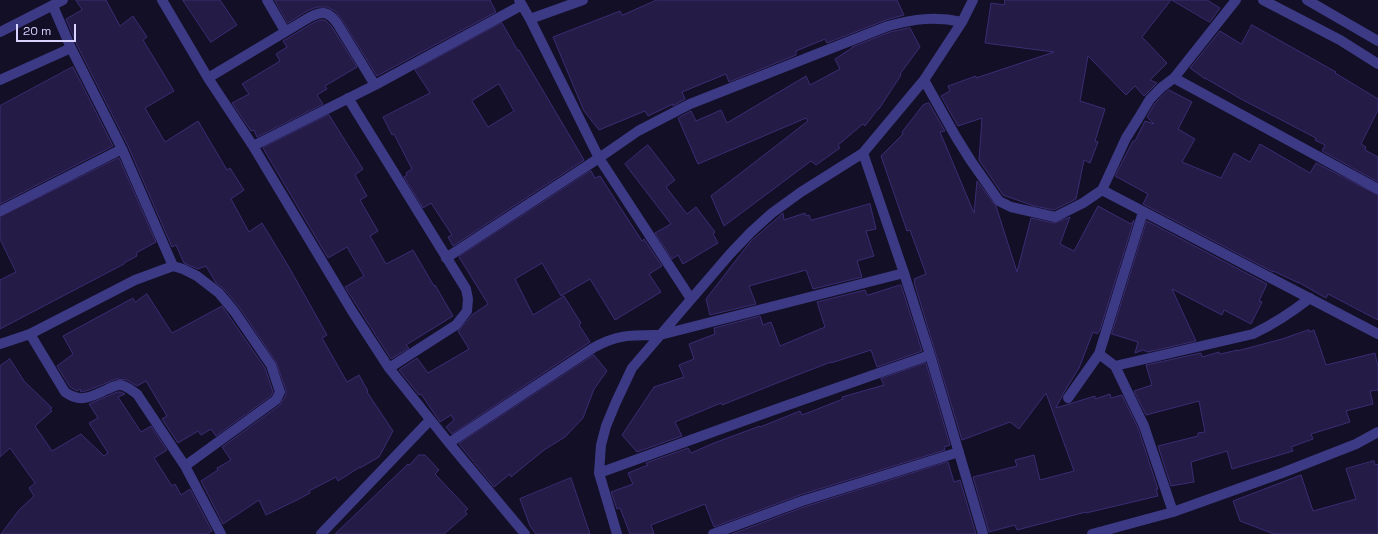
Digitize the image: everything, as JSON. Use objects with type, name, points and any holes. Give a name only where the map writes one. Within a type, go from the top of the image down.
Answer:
[{"type":"street","points":[[0,32],[63,0]]},
{"type":"street","points":[[162,0],[208,78],[253,146],[352,311],[389,368],[430,420],[525,534]]},
{"type":"street","points":[[267,0],[285,31]]},
{"type":"street","points":[[530,19],[583,0]]},
{"type":"street","points":[[617,534],[598,473],[601,445],[606,426],[632,368],[730,254],[751,232],[772,213],[801,192],[863,152],[924,80],[962,22],[973,0]]},
{"type":"street","points":[[924,80],[956,137],[999,201],[1011,207],[1048,217],[1054,217],[1083,203],[1102,190],[1123,144],[1150,99],[1174,78],[1236,0]]},
{"type":"street","points":[[1263,0],[1340,40],[1378,64]]},
{"type":"street","points":[[1307,0],[1378,42]]},
{"type":"street","points":[[253,146],[374,85],[520,2],[530,19],[599,158],[691,299]]},
{"type":"street","points":[[53,6],[71,48],[122,149],[173,266]]},
{"type":"street","points":[[208,78],[316,14],[330,14],[337,23],[374,85]]},
{"type":"street","points":[[446,258],[638,131],[690,104],[888,26],[907,21],[935,18],[946,18],[962,22]]},
{"type":"street","points":[[0,80],[71,48]]},
{"type":"street","points":[[1174,78],[1378,189]]},
{"type":"street","points":[[348,98],[466,289],[468,299],[467,311],[456,325],[389,368]]},
{"type":"street","points":[[0,210],[122,149]]},
{"type":"street","points":[[863,152],[930,355],[983,534]]},
{"type":"street","points":[[1102,190],[1378,334]]},
{"type":"street","points":[[1068,398],[1099,354],[1143,212]]},
{"type":"street","points":[[0,344],[30,334],[135,280],[173,266],[197,276],[219,293],[234,311],[271,365],[280,392],[276,400],[185,466]]},
{"type":"street","points":[[449,443],[611,339],[621,336],[660,336],[904,273]]},
{"type":"street","points":[[1115,366],[1253,334],[1272,326],[1310,298]]},
{"type":"street","points":[[30,334],[65,392],[71,397],[89,398],[118,385],[125,386],[137,394],[185,466],[221,534]]},
{"type":"street","points":[[1099,354],[1115,366],[1144,426],[1173,512]]},
{"type":"street","points":[[598,473],[771,410],[930,355]]},
{"type":"street","points":[[321,534],[430,420]]},
{"type":"street","points":[[1092,534],[1173,512],[1334,453],[1356,444],[1378,432]]},
{"type":"street","points":[[713,534],[802,501],[959,452]]},
{"type":"building","points":[[76,0],[106,0],[120,26],[133,16],[147,37],[143,40],[174,91],[145,108],[165,142],[198,121],[227,170],[230,168],[244,190],[231,199],[249,232],[262,223],[327,335],[322,338],[347,382],[359,375],[368,391],[367,392],[393,431],[379,457],[338,481],[336,477],[309,491],[310,493],[299,499],[266,515],[259,500],[223,524],[201,481],[218,470],[217,468],[231,460],[222,447],[280,405],[286,395],[286,390],[276,362],[239,307],[224,289],[216,283],[206,266],[198,269],[184,263],[176,245],[172,247],[128,146],[77,45],[66,19],[82,10]]},
{"type":"building","points":[[183,0],[220,0],[237,25],[211,42]]},
{"type":"building","points":[[275,0],[490,0],[496,12],[377,76],[335,11],[327,7],[317,7],[307,11],[288,23]]},
{"type":"building","points":[[657,0],[897,0],[904,15],[886,20],[827,43],[825,39],[796,51],[796,55],[729,82],[726,74],[682,92],[685,99],[673,106],[673,104],[648,116],[645,111],[599,130],[584,111],[553,37],[620,11],[622,15]]},
{"type":"building","points":[[1005,0],[1171,0],[1142,37],[1167,63],[1150,80],[1157,83],[1144,96],[1135,86],[1126,95],[1088,56],[1080,101],[1105,109],[1095,141],[1098,142],[1090,163],[1084,160],[1076,199],[1054,210],[1034,206],[1003,195],[979,160],[982,118],[958,126],[941,96],[950,91],[948,86],[1054,52],[985,43],[991,3],[1004,5]]},
{"type":"building","points":[[1172,0],[1207,0],[1220,8],[1210,22]]},
{"type":"building","points":[[320,20],[325,20],[332,27],[357,67],[325,86],[327,89],[317,95],[323,104],[257,137],[254,130],[251,131],[232,103],[249,94],[242,84],[280,61],[276,54],[287,47],[283,41]]},
{"type":"building","points":[[502,23],[584,160],[453,246],[448,237],[452,235],[431,203],[423,208],[404,177],[407,175],[406,173],[412,169],[394,134],[392,135],[383,117],[430,93],[415,70]],"holes":[[[499,84],[514,111],[488,127],[472,101]]]},
{"type":"building","points":[[1252,25],[1336,72],[1335,73],[1378,99],[1378,110],[1361,144],[1366,147],[1365,150],[1378,157],[1378,182],[1322,151],[1325,145],[1315,140],[1316,138],[1205,79],[1190,68],[1220,31],[1241,44]]},
{"type":"building","points":[[910,28],[920,47],[900,74],[901,75],[879,109],[865,126],[863,124],[838,145],[840,148],[816,165],[811,161],[724,226],[711,196],[808,121],[806,118],[698,164],[678,118],[691,111],[696,121],[721,110],[727,123],[806,76],[810,85],[840,69],[835,59],[852,47],[890,32]]},
{"type":"building","points":[[73,67],[113,146],[0,204],[0,106]]},
{"type":"building","points":[[1169,90],[1192,102],[1178,129],[1195,139],[1182,162],[1221,178],[1234,153],[1250,162],[1260,144],[1310,173],[1316,163],[1378,195],[1378,320],[1328,294],[1326,298],[1298,282],[1299,283],[1273,272],[1143,204],[1148,194],[1115,176],[1145,121],[1154,124],[1147,117],[1155,103]]},
{"type":"building","points":[[929,103],[945,131],[940,132],[974,213],[977,181],[996,206],[1017,272],[1031,218],[1054,223],[1070,217],[1060,244],[1074,251],[1098,206],[1131,224],[1134,220],[1100,330],[1097,334],[1093,332],[1079,368],[1056,408],[1095,396],[1095,399],[1110,394],[1111,398],[1122,395],[1138,428],[1158,489],[1156,489],[1158,496],[1086,512],[1017,530],[1015,525],[989,532],[973,477],[1017,466],[1015,460],[1034,455],[1040,480],[1074,471],[1046,393],[1019,429],[1010,422],[962,440],[914,282],[914,279],[926,274],[910,230],[907,231],[881,156],[903,134],[902,132],[923,105]]},
{"type":"building","points":[[329,115],[363,169],[355,175],[367,196],[360,200],[378,231],[370,236],[386,264],[413,250],[453,316],[406,345],[409,348],[391,359],[345,287],[364,276],[347,247],[328,258],[263,148]]},
{"type":"building","points":[[648,145],[675,180],[666,187],[687,214],[696,207],[715,232],[713,234],[718,243],[683,264],[678,255],[672,259],[655,233],[671,224],[625,164]]},
{"type":"building","points":[[119,158],[156,242],[136,253],[137,256],[124,264],[0,329],[0,280],[16,272],[0,239],[0,217]]},
{"type":"building","points":[[591,171],[595,178],[600,176],[642,241],[644,239],[662,266],[649,274],[661,292],[615,320],[590,279],[561,296],[542,263],[515,279],[533,315],[564,296],[581,323],[579,325],[590,342],[452,434],[446,427],[454,420],[451,415],[440,422],[421,394],[419,395],[399,370],[417,358],[428,373],[469,349],[458,331],[472,315],[488,304],[459,257]]},
{"type":"building","points":[[870,204],[876,229],[866,231],[874,256],[857,261],[862,277],[813,289],[806,270],[749,286],[756,304],[710,315],[706,299],[750,242],[783,213],[784,220],[805,213],[806,216],[809,215],[811,220]]},
{"type":"building","points":[[1147,221],[1267,284],[1259,301],[1262,302],[1251,324],[1224,310],[1222,315],[1172,289],[1196,341],[1148,352],[1143,350],[1135,353],[1138,342],[1112,334]]},
{"type":"building","points":[[901,285],[922,351],[877,367],[871,350],[831,362],[722,405],[721,403],[675,422],[682,436],[637,452],[622,435],[654,387],[684,377],[679,365],[694,359],[689,344],[715,334],[714,328],[760,316],[763,325],[771,322],[780,346],[825,327],[817,302],[865,290],[867,295]]},
{"type":"building","points":[[147,294],[172,333],[222,306],[265,368],[273,392],[271,396],[216,436],[211,429],[201,435],[198,431],[178,443],[162,419],[167,416],[146,381],[137,386],[127,380],[116,379],[81,392],[80,389],[77,391],[70,387],[57,366],[73,354],[63,336],[133,298],[135,302]]},
{"type":"building","points":[[1309,330],[1309,332],[1314,330],[1326,365],[1375,353],[1378,367],[1378,390],[1370,391],[1373,404],[1346,411],[1350,422],[1311,434],[1313,439],[1291,447],[1293,451],[1232,469],[1227,451],[1191,462],[1194,482],[1171,486],[1158,446],[1198,436],[1198,433],[1205,432],[1199,401],[1146,415],[1134,391],[1152,385],[1146,365],[1201,353],[1202,357],[1219,352],[1220,354],[1238,350],[1237,351]]},
{"type":"building","points":[[594,355],[607,371],[594,389],[583,418],[565,437],[544,450],[511,477],[510,474],[494,487],[459,444]]},
{"type":"building","points":[[10,359],[24,381],[52,408],[50,409],[52,411],[35,426],[52,451],[81,434],[104,456],[108,453],[89,423],[98,418],[89,404],[117,392],[125,394],[118,397],[141,432],[151,426],[167,450],[154,458],[172,486],[175,484],[181,495],[190,489],[212,531],[207,534],[1,534],[19,510],[34,496],[29,488],[35,483],[10,448],[0,457],[0,366]]},
{"type":"building","points":[[926,363],[950,445],[944,447],[945,450],[800,495],[714,527],[705,504],[651,525],[654,534],[630,534],[620,508],[617,509],[611,492],[633,484],[628,473],[648,465],[646,463],[688,448],[691,453],[800,411],[802,415],[843,399],[842,397],[884,385],[881,379]]},
{"type":"building","points":[[419,455],[425,455],[439,470],[435,474],[468,509],[465,511],[467,514],[444,534],[335,534],[408,464],[409,465]]},
{"type":"building","points":[[1374,461],[1375,465],[1378,464],[1378,534],[1274,534],[1240,521],[1233,501],[1301,475],[1313,511],[1356,499],[1346,469]]},
{"type":"building","points":[[948,462],[954,482],[960,480],[976,534],[732,534],[804,507]]},
{"type":"building","points":[[571,478],[590,534],[536,534],[530,526],[520,499]]}]
